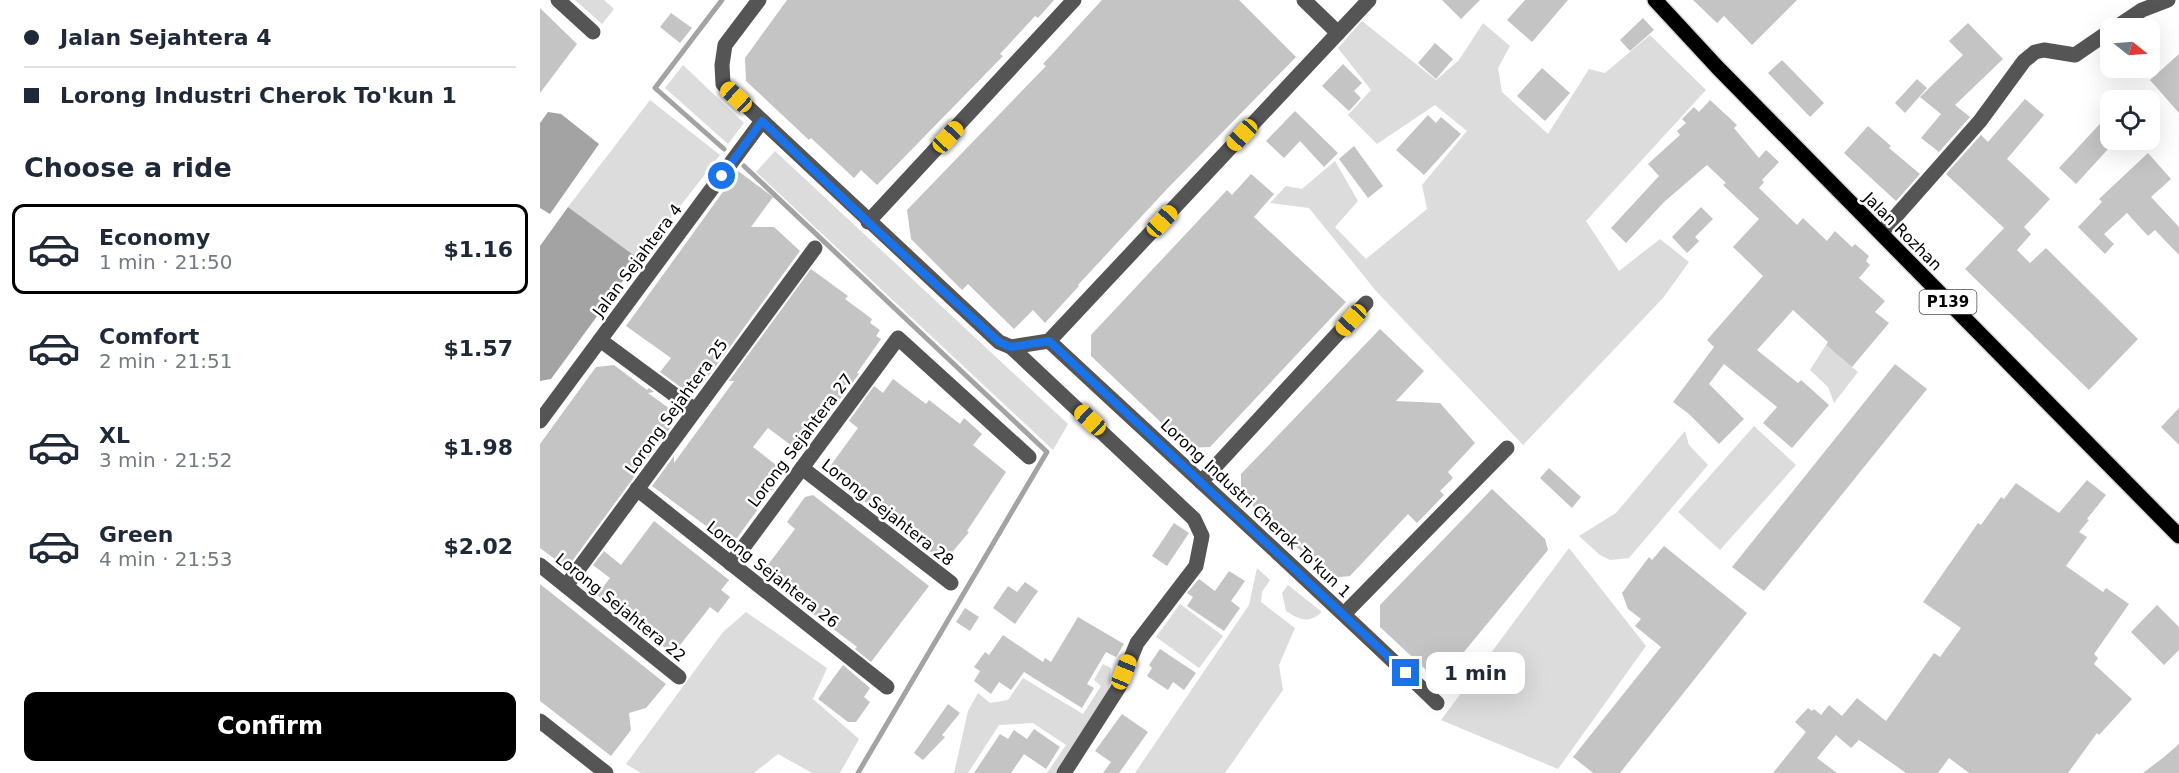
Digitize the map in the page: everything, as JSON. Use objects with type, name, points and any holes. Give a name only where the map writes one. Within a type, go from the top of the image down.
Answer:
[{"type":"main road","name":"Jalan Rozhan","points":[[1655,0],[1718,68],[2179,536]]},
{"type":"street","points":[[558,0],[593,33]]},
{"type":"street","points":[[759,0],[725,45],[722,65],[723,84],[868,222],[999,342],[1011,347],[1194,519],[1202,536],[1196,567],[1137,643],[1119,687],[1064,773]]},
{"type":"street","points":[[868,222],[1074,0]]},
{"type":"street","points":[[1304,0],[1338,33]]},
{"type":"street","points":[[1011,347],[1049,341],[1369,0]]},
{"type":"street","points":[[2130,18],[2142,10],[2168,0]]},
{"type":"street","points":[[1881,233],[1980,121],[2024,61],[2035,52],[2044,50],[2075,55],[2100,38]]},
{"type":"street","name":"Jalan Sejahtera 4","points":[[541,418],[762,121]]},
{"type":"street","name":"Lorong Sejahtera 25","points":[[566,586],[815,248]]},
{"type":"street","points":[[1201,482],[1366,303]]},
{"type":"street","name":"Lorong Sejahtera 27","points":[[731,564],[898,338],[1029,457]]},
{"type":"street","points":[[600,340],[695,410]]},
{"type":"street","name":"Lorong Industri Cherok To'kun 1","points":[[1049,341],[1437,703]]},
{"type":"street","points":[[1344,614],[1507,448]]},
{"type":"street","name":"Lorong Sejahtera 28","points":[[802,468],[951,583]]},
{"type":"street","name":"Lorong Sejahtera 26","points":[[637,489],[887,687]]},
{"type":"street","name":"Lorong Sejahtera 22","points":[[540,565],[679,677]]},
{"type":"street","points":[[540,721],[587,767],[606,773]]},
{"type":"shaded area","points":[[575,0],[604,0],[614,9],[602,24]]},
{"type":"shaded area","points":[[1362,21],[1436,80],[1459,60],[1483,23],[1510,46],[1498,68],[1502,92],[1548,134],[1589,69],[1605,73],[1650,35],[1706,90],[1586,221],[1619,271],[1660,239],[1689,262],[1663,298],[1523,445],[1376,291],[1309,208],[1270,203],[1286,186],[1302,189],[1335,161],[1358,201],[1335,227],[1366,259],[1427,209],[1422,185],[1467,131],[1435,105],[1377,144],[1348,115],[1371,90],[1338,48]]},
{"type":"shaded area","points":[[683,65],[744,123],[728,144],[665,88]]},
{"type":"shaded area","points":[[650,100],[720,155],[639,259],[568,207]]},
{"type":"shaded area","points":[[548,112],[561,114],[599,144],[550,214],[540,208],[540,123]]},
{"type":"shaded area","points":[[775,151],[1068,424],[1053,450],[756,172]]},
{"type":"shaded area","points":[[568,207],[639,259],[551,379],[540,381],[540,246]]},
{"type":"shaded area","points":[[1826,345],[1858,372],[1834,403],[1828,387],[1810,370]]},
{"type":"shaded area","points":[[1754,426],[1796,465],[1720,550],[1678,512]]},
{"type":"shaded area","points":[[1685,431],[1689,445],[1708,465],[1629,558],[1610,560],[1600,555],[1579,536],[1616,513]]},
{"type":"shaded area","points":[[1569,548],[1646,646],[1558,769],[1441,720]]},
{"type":"shaded area","points":[[1257,568],[1270,580],[1262,592],[1261,602],[1295,628],[1279,665],[1283,690],[1225,773],[1135,773],[1249,605]]},
{"type":"shaded area","points":[[1288,585],[1322,612],[1312,618],[1304,619],[1286,611],[1282,593]]},
{"type":"shaded area","points":[[1180,604],[1223,636],[1199,668],[1156,637]]},
{"type":"shaded area","points":[[746,612],[827,668],[813,699],[859,739],[840,773],[812,773],[778,754],[754,773],[641,773],[626,764],[723,632]]},
{"type":"shaded area","points":[[1103,664],[1111,668],[1109,690],[1056,773],[1047,773],[1066,745],[1033,723],[999,725],[968,773],[954,773],[968,711],[978,693],[990,703],[1008,700],[1023,678],[1083,714],[1101,686],[1094,680]]},
{"type":"building","points":[[787,0],[1054,0],[1038,18],[1035,16],[1000,54],[1003,56],[877,185],[861,170],[854,178],[746,81],[745,58]]},
{"type":"building","points":[[1102,0],[1239,0],[1296,57],[1166,190],[1045,323],[1033,310],[1014,329],[968,284],[962,290],[911,239],[907,210],[1046,66],[1043,64]]},
{"type":"building","points":[[1442,0],[1480,0],[1461,19]]},
{"type":"building","points":[[1525,0],[1568,0],[1532,42],[1507,20]]},
{"type":"building","points":[[1693,0],[1797,0],[1752,45],[1724,16],[1717,23]]},
{"type":"building","points":[[540,8],[577,44],[540,93]]},
{"type":"building","points":[[671,13],[692,28],[680,43],[660,27]]},
{"type":"building","points":[[1643,18],[1654,30],[1630,51],[1620,40]]},
{"type":"building","points":[[1968,23],[2003,59],[1955,105],[1970,117],[1939,152],[1921,138],[1941,114],[1920,97],[1963,55],[1949,41]]},
{"type":"building","points":[[1435,43],[1453,59],[1436,79],[1418,63]]},
{"type":"building","points":[[2179,54],[2179,113],[2150,80],[2160,78],[2160,71]]},
{"type":"building","points":[[1782,60],[1824,103],[1810,117],[1768,73]]},
{"type":"building","points":[[1343,64],[1362,83],[1354,91],[1361,98],[1349,111],[1322,86]]},
{"type":"building","points":[[1542,68],[1570,93],[1545,121],[1517,96]]},
{"type":"building","points":[[1917,79],[1927,88],[1905,113],[1895,103]]},
{"type":"building","points":[[2025,99],[2044,115],[2007,159],[2050,199],[2024,227],[2031,234],[2017,250],[2030,263],[2046,248],[2138,339],[2089,390],[1965,269],[2004,228],[1946,174],[1981,135],[1988,142]]},
{"type":"building","points":[[1710,100],[1737,125],[1734,128],[1759,158],[1766,150],[1779,162],[1762,180],[1764,182],[1759,188],[1797,225],[1803,218],[1827,241],[1835,231],[1852,247],[1855,244],[1869,256],[1866,261],[1870,265],[1859,278],[1885,301],[1875,312],[1889,323],[1852,367],[1826,345],[1828,342],[1793,310],[1757,350],[1798,383],[1801,380],[1829,405],[1792,448],[1763,423],[1777,407],[1724,364],[1709,384],[1744,419],[1719,444],[1689,414],[1673,402],[1714,347],[1707,340],[1763,276],[1733,247],[1759,219],[1723,185],[1726,183],[1707,165],[1664,202],[1626,243],[1611,228],[1659,176],[1648,164],[1680,135],[1677,131],[1686,123],[1682,119],[1694,107],[1699,112]]},
{"type":"building","points":[[1295,111],[1338,153],[1324,167],[1300,141],[1284,158],[1266,141]]},
{"type":"building","points":[[1428,115],[1436,123],[1441,117],[1461,134],[1424,175],[1396,150]]},
{"type":"building","points":[[2100,124],[2100,150],[2107,150],[2076,184],[2059,168]]},
{"type":"building","points":[[1868,126],[1891,146],[1889,148],[1920,174],[1896,201],[1844,153]]},
{"type":"building","points":[[1354,146],[1383,186],[1368,198],[1339,159]]},
{"type":"building","points":[[2148,153],[2171,179],[2151,197],[2179,227],[2179,255],[2155,230],[2148,236],[2127,213],[2104,234],[2114,244],[2105,254],[2078,227],[2102,202],[2099,199]]},
{"type":"building","points":[[738,171],[773,197],[751,227],[774,227],[800,251],[702,385],[682,388],[660,372],[671,358],[626,326]]},
{"type":"building","points":[[1251,174],[1274,194],[1254,217],[1346,302],[1210,447],[1188,448],[1091,356],[1091,335],[1227,190],[1232,195]]},
{"type":"building","points":[[1701,207],[1713,219],[1695,237],[1699,241],[1687,253],[1672,237]]},
{"type":"building","points":[[811,269],[848,296],[845,299],[872,319],[870,323],[880,330],[876,336],[881,339],[857,373],[859,374],[800,452],[768,428],[753,447],[785,472],[737,538],[725,540],[652,486],[674,456],[674,463],[734,381],[729,381]]},
{"type":"building","points":[[1380,329],[1424,371],[1396,401],[1440,403],[1475,443],[1448,472],[1453,478],[1440,491],[1444,495],[1417,523],[1408,514],[1350,576],[1330,578],[1241,495],[1241,474]]},
{"type":"building","points":[[1895,364],[1927,389],[1764,591],[1732,567]]},
{"type":"building","points":[[614,365],[647,390],[649,388],[654,392],[648,393],[670,409],[671,427],[567,568],[540,548],[540,444],[596,367]]},
{"type":"building","points":[[893,379],[926,404],[929,400],[960,424],[964,418],[982,434],[973,445],[1006,472],[967,531],[969,532],[944,562],[826,472],[858,428],[849,421],[874,386],[883,393]]},
{"type":"building","points":[[2179,408],[2179,445],[2161,427]]},
{"type":"building","points":[[1549,468],[1581,497],[1572,508],[1540,478]]},
{"type":"building","points":[[2087,480],[2106,495],[2079,532],[2087,537],[2066,566],[2103,592],[2106,588],[2129,604],[2094,654],[2098,658],[2094,664],[2132,699],[2099,735],[2097,733],[2068,773],[1969,773],[1949,758],[1938,773],[1906,773],[1859,740],[1851,748],[1836,735],[1817,758],[1837,773],[1773,773],[1806,732],[1795,722],[1808,708],[1812,711],[1814,709],[1821,715],[1829,705],[1842,716],[1857,698],[1886,721],[1934,653],[1940,657],[1961,628],[1923,602],[1978,523],[1981,525],[2001,497],[2004,499],[2016,483],[2059,513]]},
{"type":"building","points":[[1492,489],[1545,539],[1548,550],[1439,682],[1380,627],[1380,605]]},
{"type":"building","points":[[813,495],[929,586],[871,662],[855,649],[857,647],[761,574],[795,529],[787,522],[805,497]]},
{"type":"building","points":[[654,521],[729,580],[721,590],[730,597],[718,613],[710,607],[673,654],[597,595],[610,578],[593,565],[604,551],[621,565]]},
{"type":"building","points":[[1174,523],[1189,533],[1167,566],[1152,556]]},
{"type":"building","points":[[1664,546],[1747,613],[1620,773],[1593,773],[1573,757],[1661,647],[1635,626],[1641,619],[1628,609],[1622,593],[1649,557],[1652,560]]},
{"type":"building","points":[[1229,571],[1245,581],[1231,601],[1240,608],[1224,631],[1187,606],[1193,597],[1187,593],[1199,579],[1215,591]]},
{"type":"building","points":[[1025,582],[1038,591],[1015,624],[993,608],[1008,586],[1017,592]]},
{"type":"building","points":[[540,584],[666,684],[646,708],[629,713],[631,730],[611,756],[540,701]]},
{"type":"building","points":[[2157,605],[2179,627],[2179,650],[2164,665],[2131,632]]},
{"type":"building","points":[[965,608],[979,617],[970,631],[956,622]]},
{"type":"building","points":[[1078,617],[1124,644],[1116,657],[1106,652],[1087,684],[1094,688],[1082,708],[1024,672],[1011,690],[999,682],[991,694],[974,681],[980,671],[974,667],[985,652],[989,655],[1003,635],[1043,662],[1045,658],[1051,662]]},
{"type":"building","points":[[1160,649],[1196,673],[1184,690],[1173,682],[1168,690],[1147,676],[1152,668],[1149,665]]},
{"type":"building","points":[[843,665],[870,688],[864,697],[870,702],[856,722],[848,722],[818,699]]},
{"type":"building","points":[[948,704],[960,713],[942,735],[945,737],[923,760],[914,753]]},
{"type":"building","points":[[1122,714],[1148,732],[1119,773],[1103,773],[1111,762],[1095,751]]},
{"type":"building","points":[[1034,729],[1060,747],[1046,769],[1024,754],[1011,773],[974,773],[1000,734],[1008,739],[1014,730],[1027,739]]},
{"type":"building","points":[[2179,744],[2179,773],[2143,773],[2164,757]]},
{"type":"waterway","points":[[722,0],[655,88],[724,149]]},
{"type":"waterway","points":[[744,166],[1047,452],[858,773]]},
{"type":"route","points":[[722,176],[762,121],[999,342],[1011,347],[1049,341],[1406,673]]}]
